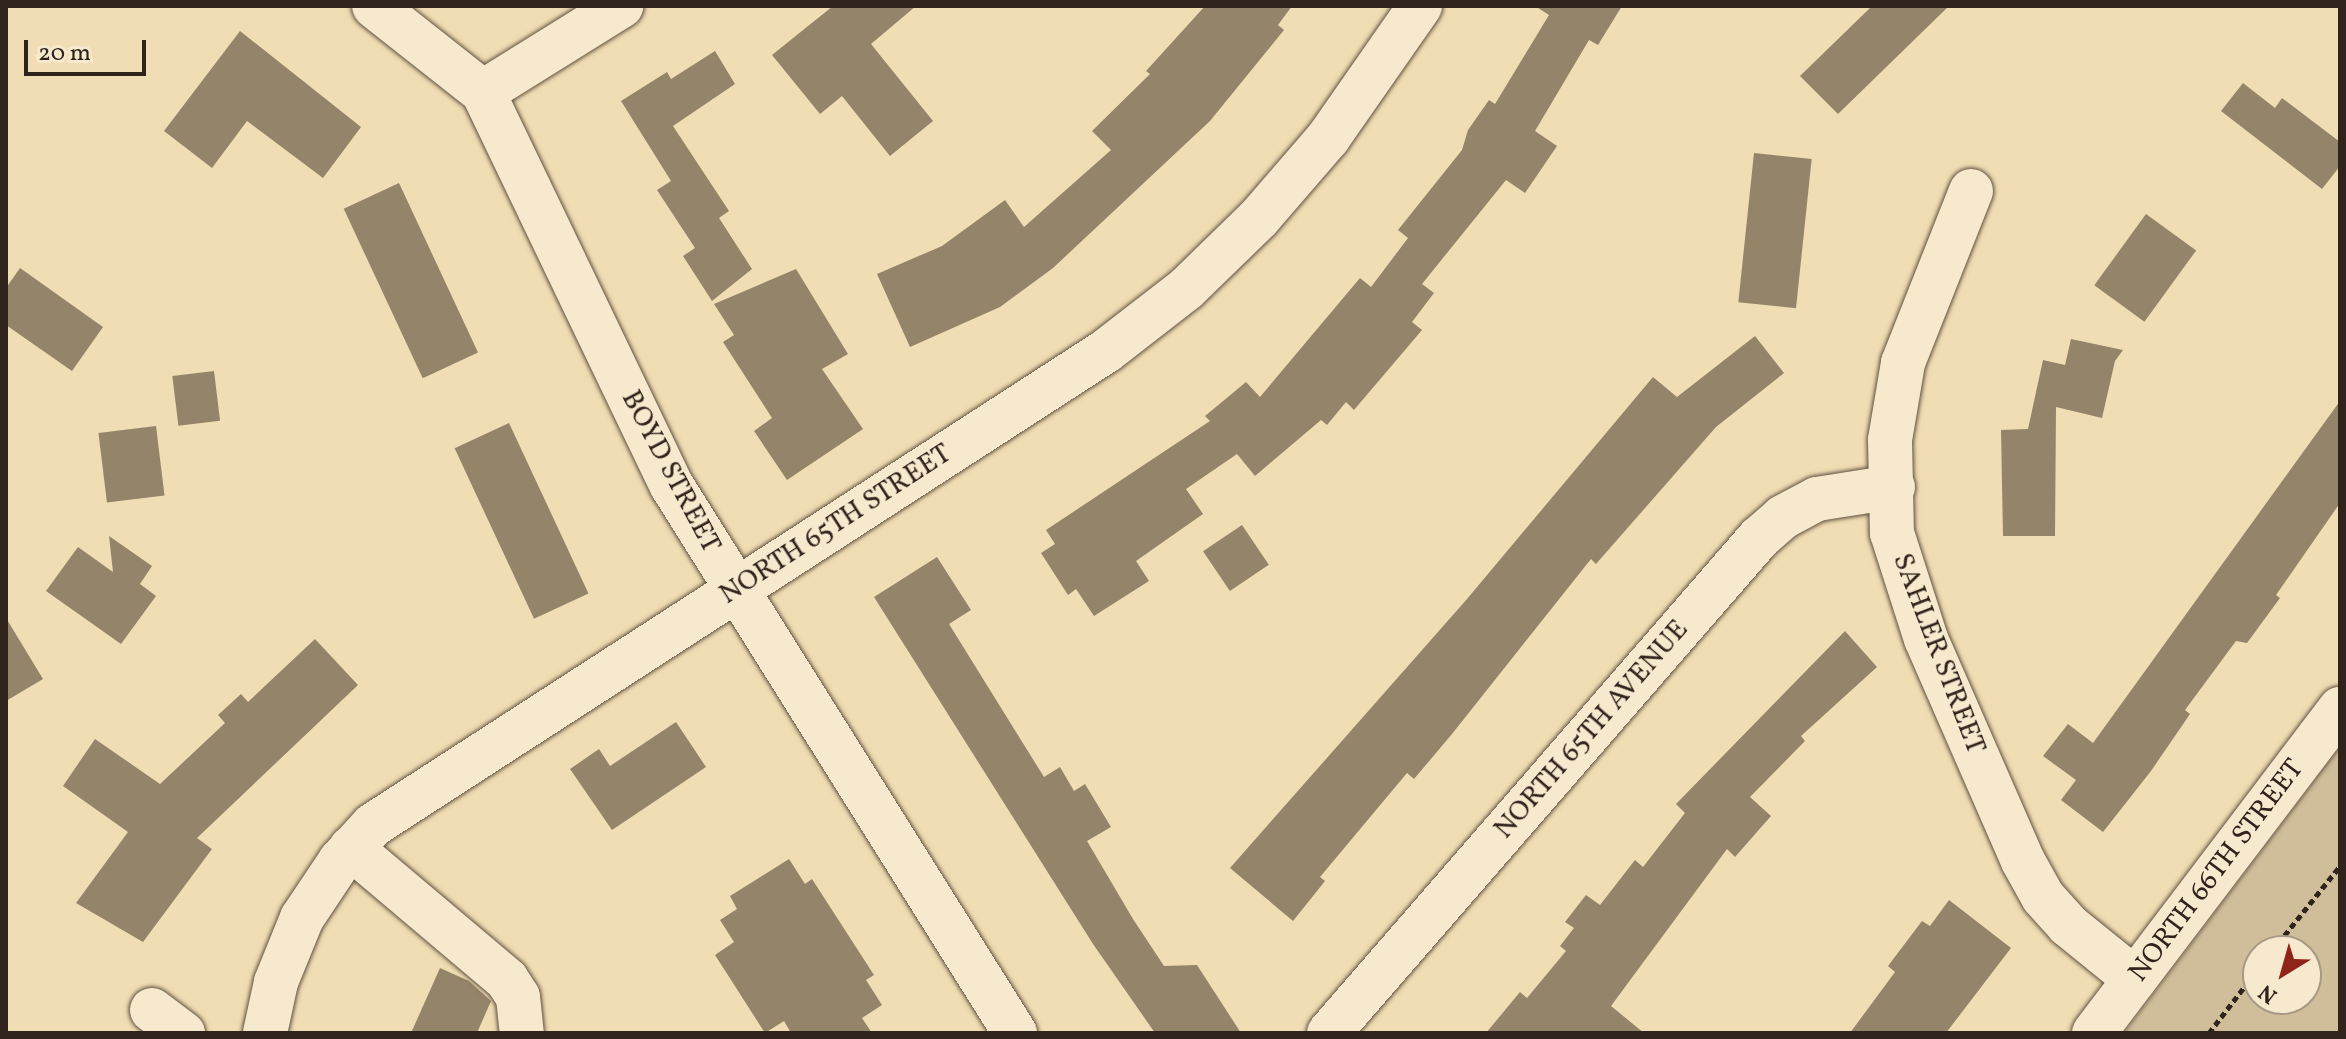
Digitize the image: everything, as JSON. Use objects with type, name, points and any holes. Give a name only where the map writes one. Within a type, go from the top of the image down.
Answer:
[{"type":"street","name":"BOYD STREET","points":[[374,6],[483,92],[672,486],[734,590],[1015,1033]]},
{"type":"street","points":[[483,92],[621,6]]},
{"type":"street","name":"NORTH 65TH STREET","points":[[265,1033],[289,944],[351,848],[406,800],[1106,351],[1186,289],[1259,218],[1328,138],[1420,6]]},
{"type":"street","name":"SAHLER STREET","points":[[1971,191],[1903,363],[1890,440],[1892,533],[1905,582],[2023,861],[2043,897],[2068,925],[2135,979]]},
{"type":"street","name":"NORTH 65TH AVENUE","points":[[1329,1033],[1759,538],[1783,517],[1817,499],[1893,487]]},
{"type":"street","name":"NORTH 66TH STREET","points":[[2094,1033],[2340,709]]},
{"type":"street","points":[[351,848],[507,980],[518,997],[522,1033]]},
{"type":"path","points":[[2285,935],[2340,866]]},
{"type":"path","points":[[2209,1033],[2242,990]]},
{"type":"shaded area","points":[[2340,747],[2340,1033],[2124,1033]]},
{"type":"building","points":[[833,6],[916,6],[871,44],[933,121],[890,156],[842,96],[820,114],[772,55]]},
{"type":"building","points":[[1205,6],[1292,6],[1278,25],[1284,30],[1210,121],[1053,268],[1000,307],[910,347],[877,274],[942,246],[1005,200],[1024,227],[1111,150],[1092,131],[1150,74],[1146,71]]},
{"type":"building","points":[[1535,6],[1622,6],[1598,45],[1589,40],[1535,131],[1557,146],[1525,193],[1506,180],[1422,284],[1434,293],[1412,322],[1422,330],[1354,410],[1346,402],[1327,425],[1321,420],[1255,476],[1237,454],[1186,489],[1203,514],[1136,561],[1149,581],[1094,616],[1076,589],[1068,595],[1041,553],[1055,544],[1046,530],[1210,421],[1205,416],[1246,382],[1260,397],[1360,278],[1371,287],[1408,238],[1398,230],[1462,150],[1468,130],[1489,100],[1495,104],[1549,15]]},
{"type":"building","points":[[1872,6],[1949,6],[1838,114],[1800,76]]},
{"type":"building","points":[[240,31],[361,127],[323,178],[247,121],[212,168],[164,131]]},
{"type":"building","points":[[715,51],[735,84],[673,126],[729,211],[719,218],[752,269],[712,301],[683,256],[695,248],[657,190],[671,181],[621,101],[667,72],[671,79]]},
{"type":"building","points":[[2243,83],[2275,108],[2282,98],[2340,142],[2340,166],[2322,189],[2221,111]]},
{"type":"building","points":[[1754,153],[1812,159],[1796,308],[1738,302]]},
{"type":"building","points":[[399,183],[478,352],[423,378],[344,209]]},
{"type":"building","points":[[2146,214],[2196,250],[2144,322],[2094,285]]},
{"type":"building","points":[[20,268],[103,327],[72,371],[6,325],[6,288]]},
{"type":"building","points":[[796,269],[848,354],[822,369],[863,429],[787,480],[754,431],[772,418],[723,342],[734,335],[714,304]]},
{"type":"building","points":[[1755,336],[1784,373],[1716,427],[1596,564],[1591,559],[1414,779],[1407,773],[1320,877],[1325,881],[1293,921],[1230,868],[1467,599],[1653,377],[1677,397]]},
{"type":"building","points":[[2071,339],[2123,350],[2115,361],[2102,418],[2056,407],[2055,536],[2003,536],[2001,430],[2028,429],[2043,360],[2065,365]]},
{"type":"building","points":[[214,371],[220,421],[178,426],[172,376]]},
{"type":"building","points":[[2340,401],[2340,503],[2276,595],[2280,598],[2247,643],[2236,641],[2185,710],[2190,714],[2151,771],[2103,832],[2061,800],[2076,780],[2043,756],[2068,724],[2093,743]]},
{"type":"building","points":[[509,423],[588,593],[534,619],[455,448]]},
{"type":"building","points":[[156,426],[165,495],[107,503],[98,433]]},
{"type":"building","points":[[1242,525],[1269,565],[1230,591],[1203,551]]},
{"type":"building","points":[[109,536],[152,566],[140,584],[156,596],[121,644],[46,591],[78,547],[113,572]]},
{"type":"building","points":[[937,557],[971,610],[949,624],[1044,777],[1060,767],[1074,791],[1085,784],[1111,827],[1087,841],[1133,919],[1164,966],[1197,965],[1241,1033],[1155,1033],[1093,944],[874,597]]},
{"type":"building","points":[[6,618],[43,679],[6,701]]},
{"type":"building","points":[[1845,631],[1877,667],[1801,736],[1805,741],[1750,797],[1771,816],[1735,857],[1727,849],[1611,1006],[1644,1033],[1486,1033],[1520,992],[1527,998],[1566,951],[1560,946],[1574,928],[1565,922],[1586,895],[1600,905],[1635,860],[1643,867],[1685,813],[1676,804]]},
{"type":"building","points":[[315,639],[358,685],[197,838],[212,849],[143,942],[76,903],[128,832],[63,786],[95,739],[160,784],[225,723],[218,715],[241,694],[248,702]]},
{"type":"building","points":[[676,722],[706,767],[612,830],[570,769],[599,749],[610,766]]},
{"type":"building","points":[[789,859],[805,884],[812,879],[874,975],[866,980],[882,1005],[862,1018],[872,1033],[791,1033],[784,1021],[765,1033],[715,955],[734,942],[720,920],[737,909],[730,896]]},
{"type":"building","points":[[1949,900],[2011,948],[1946,1033],[1850,1033],[1895,972],[1888,966],[1922,921],[1930,926]]},
{"type":"building","points":[[440,968],[469,981],[491,1001],[477,1033],[411,1033]]}]
